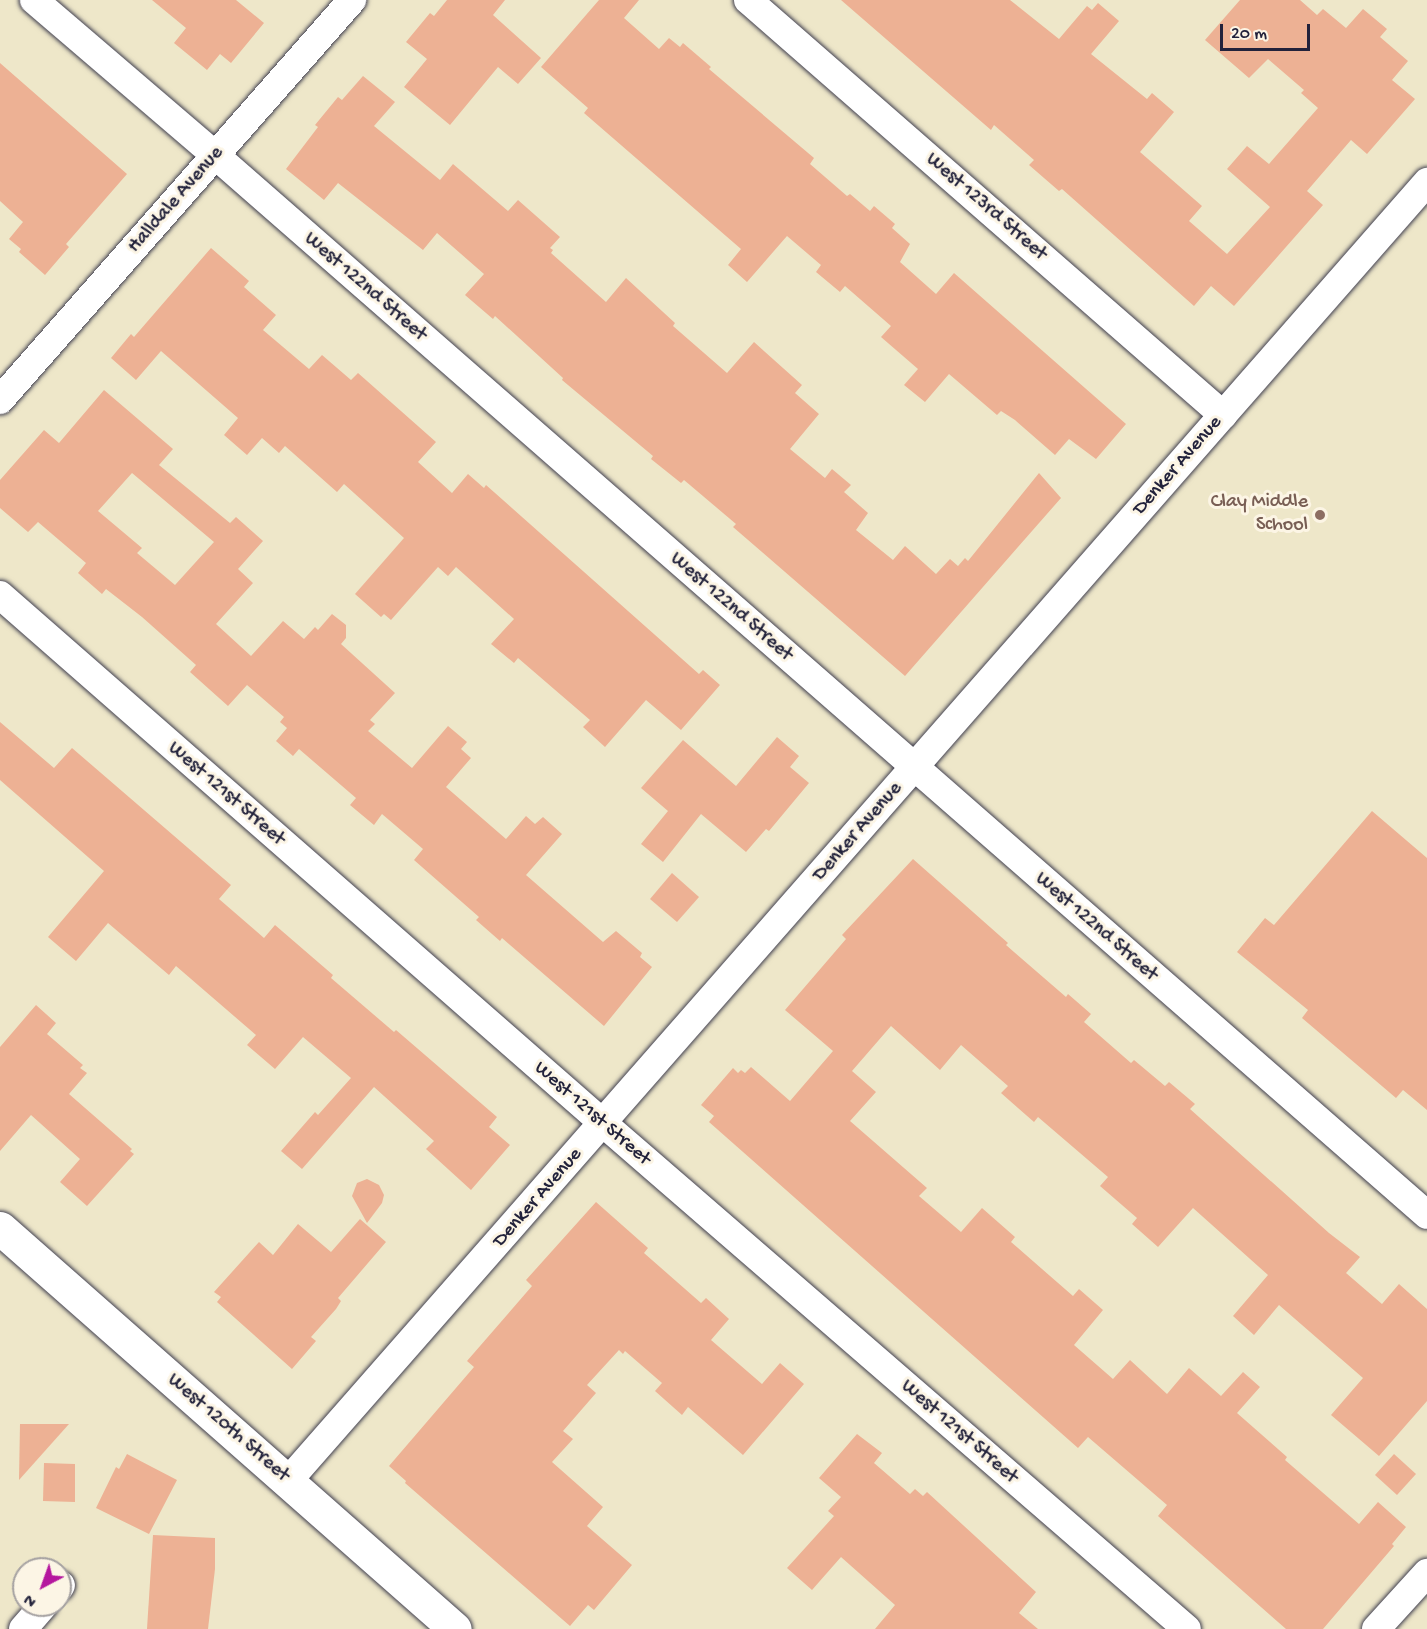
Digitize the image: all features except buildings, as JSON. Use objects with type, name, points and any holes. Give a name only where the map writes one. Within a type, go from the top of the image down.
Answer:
[{"type":"street","name":"West 122nd Street","points":[[34,0],[215,155],[1427,1215]]},
{"type":"street","name":"Halldale Avenue","points":[[0,400],[352,0]]},
{"type":"street","name":"West 123rd Street","points":[[748,0],[1223,415]]},
{"type":"street","name":"Denker Avenue","points":[[288,1481],[604,1124],[1427,182]]},
{"type":"street","name":"West 121st Street","points":[[0,595],[604,1124],[1187,1629]]},
{"type":"street","name":"West 120th Street","points":[[0,1228],[455,1629]]},
{"type":"street","points":[[1376,1629],[1427,1573]]},
{"type":"street","points":[[23,1629],[33,1617]]},
{"type":"place","name":"Clay Middle School","points":[[1320,515]]}]
